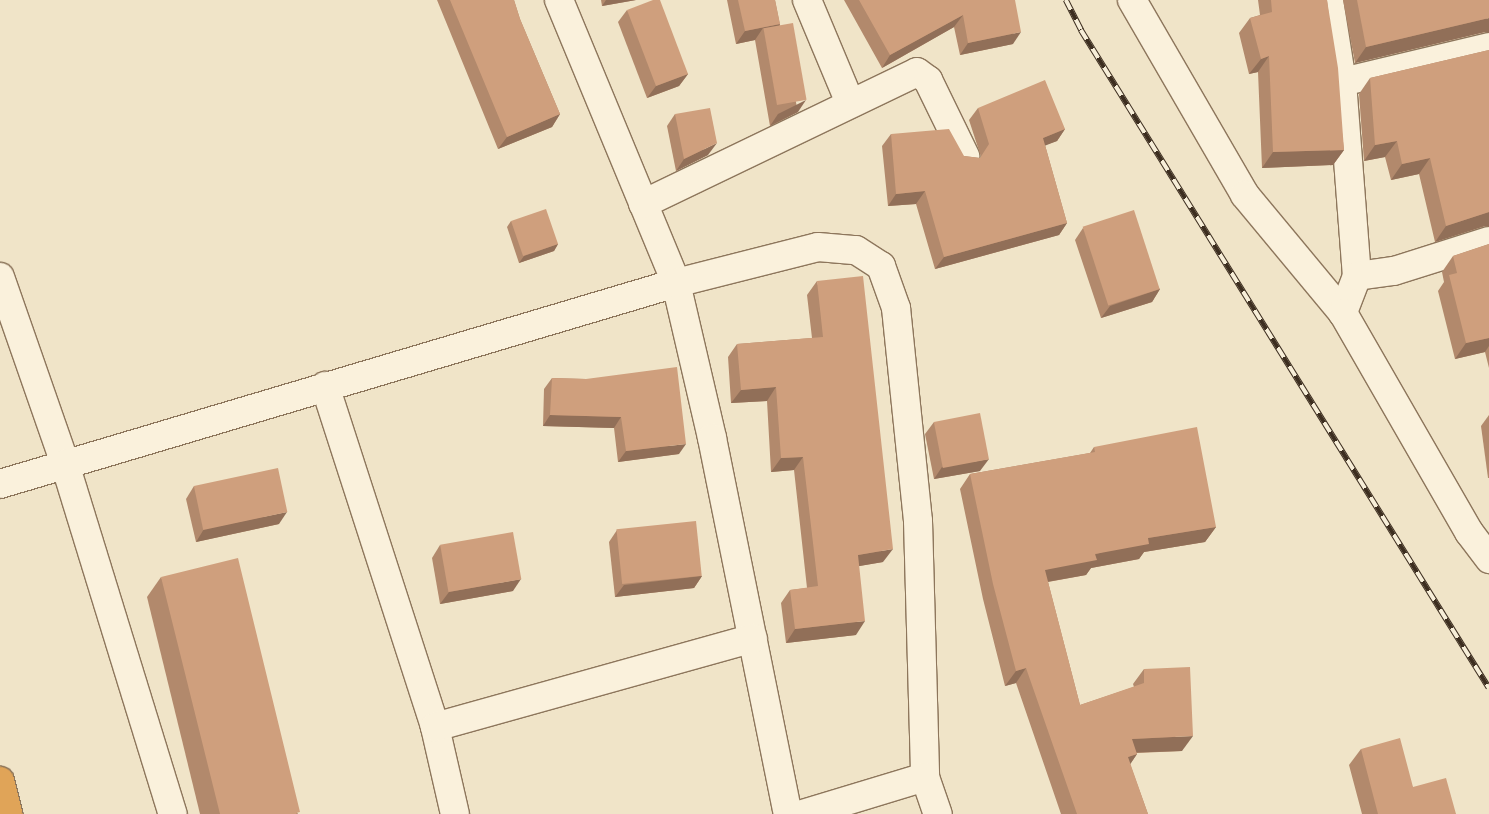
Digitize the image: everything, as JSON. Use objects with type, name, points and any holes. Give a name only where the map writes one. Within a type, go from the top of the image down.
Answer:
[{"type":"highway","points":[[0,781],[8,814]]},
{"type":"street","points":[[559,0],[676,283],[753,638],[788,814]]},
{"type":"street","points":[[807,0],[850,103]]},
{"type":"street","points":[[1132,0],[1245,195],[1343,313],[1469,532],[1489,560]]},
{"type":"street","points":[[1329,0],[1342,82],[1357,276],[1343,313]]},
{"type":"street","points":[[1342,82],[1489,46]]},
{"type":"street","points":[[643,204],[917,72],[928,80],[965,156]]},
{"type":"street","points":[[1357,276],[1394,271],[1489,241]]},
{"type":"street","points":[[0,484],[676,283],[818,247],[856,250],[881,266],[896,308],[918,521],[924,777],[938,814]]},
{"type":"street","points":[[0,277],[64,464],[172,814]]},
{"type":"street","points":[[326,386],[435,726],[455,814]]},
{"type":"street","points":[[435,726],[753,638]]},
{"type":"street","points":[[803,814],[924,777]]},
{"type":"building","points":[[450,0],[514,0],[520,19],[560,114],[507,137]]},
{"type":"building","points":[[653,0],[660,0],[688,74],[656,86],[627,10]]},
{"type":"building","points":[[738,0],[775,0],[780,24],[745,31]]},
{"type":"building","points":[[859,0],[1015,0],[1021,32],[968,43],[963,15],[890,55]]},
{"type":"building","points":[[1271,0],[1327,0],[1338,68],[1344,150],[1273,152],[1269,56],[1261,59],[1250,18],[1272,12]]},
{"type":"building","points":[[1357,0],[1489,0],[1489,18],[1366,47]]},
{"type":"building","points":[[793,23],[807,100],[777,105],[763,28]]},
{"type":"building","points":[[1489,50],[1489,212],[1446,226],[1430,158],[1402,164],[1397,141],[1375,145],[1370,78]]},
{"type":"building","points":[[1045,80],[1065,129],[1043,138],[1067,223],[944,257],[925,191],[896,194],[891,134],[949,129],[964,156],[980,158],[989,144],[978,108]]},
{"type":"building","points":[[710,108],[717,143],[684,159],[675,114]]},
{"type":"building","points":[[546,209],[558,244],[523,256],[511,221]]},
{"type":"building","points":[[1134,210],[1160,289],[1108,306],[1083,227]]},
{"type":"building","points":[[1489,244],[1489,338],[1466,343],[1449,275],[1457,273],[1453,256]]},
{"type":"building","points":[[863,276],[893,549],[858,555],[865,621],[795,629],[790,590],[818,586],[803,457],[781,458],[776,387],[741,390],[737,344],[823,337],[817,281]]},
{"type":"building","points":[[677,367],[686,444],[626,451],[621,417],[550,415],[552,378],[586,379]]},
{"type":"building","points":[[980,413],[989,459],[943,468],[934,422]]},
{"type":"building","points":[[1197,427],[1216,527],[1148,538],[1149,544],[1095,554],[1097,560],[1045,570],[1080,705],[1144,683],[1144,669],[1190,667],[1193,736],[1132,739],[1137,754],[1128,757],[1148,814],[1077,814],[1026,668],[1016,671],[993,584],[970,474],[1095,452],[1094,447]]},
{"type":"building","points":[[278,468],[287,512],[203,530],[194,486]]},
{"type":"building","points":[[696,521],[702,576],[622,584],[616,529]]},
{"type":"building","points":[[513,532],[521,579],[448,592],[440,545]]},
{"type":"building","points":[[238,558],[300,812],[297,814],[220,814],[161,577]]},
{"type":"building","points":[[1400,738],[1413,787],[1446,778],[1456,814],[1378,814],[1361,749]]},
{"type":"railway","points":[[1066,0],[1081,30],[1489,688]]}]
